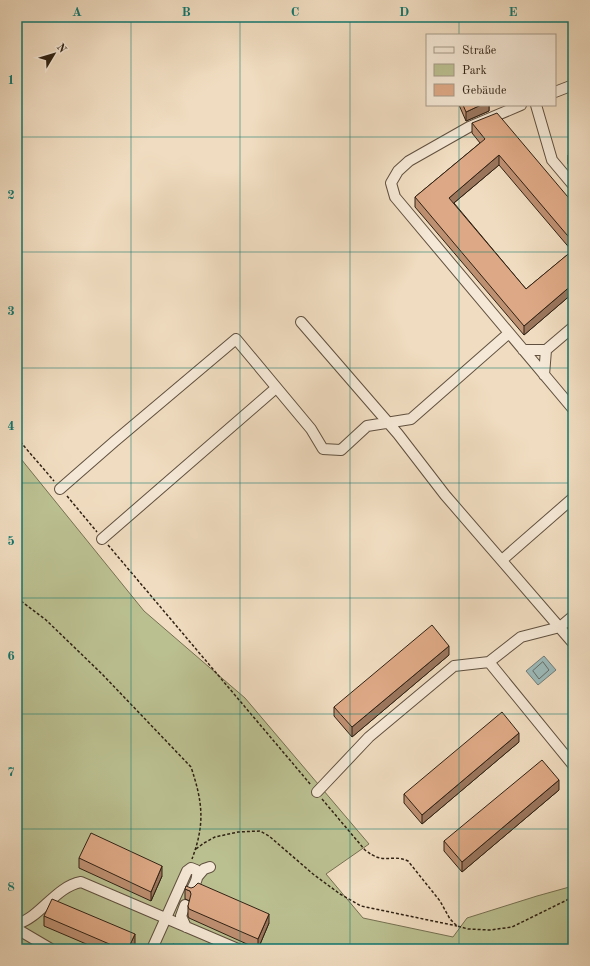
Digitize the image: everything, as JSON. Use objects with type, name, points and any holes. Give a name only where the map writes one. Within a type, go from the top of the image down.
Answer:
[{"type":"lane","points":[[556,92],[573,85]]},
{"type":"lane","points":[[519,106],[469,127],[409,161],[398,171],[391,184],[395,197],[573,409]]},
{"type":"lane","points":[[536,106],[552,160],[573,185]]},
{"type":"lane","points":[[301,322],[389,424],[445,495],[573,643]]},
{"type":"lane","points":[[523,350],[546,350],[573,327]]},
{"type":"lane","points":[[60,489],[236,339],[311,429],[323,449],[342,450],[367,426],[411,420],[509,333]]},
{"type":"lane","points":[[544,375],[546,350]]},
{"type":"lane","points":[[102,539],[276,388]]},
{"type":"lane","points":[[502,560],[573,498]]},
{"type":"lane","points":[[317,792],[369,737],[454,666],[489,662],[521,636],[560,628],[573,616]]},
{"type":"lane","points":[[489,662],[573,764]]},
{"type":"lane","points":[[152,949],[192,860]]},
{"type":"lane","points":[[191,891],[198,876],[204,869],[210,867]]},
{"type":"lane","points":[[187,871],[193,868],[198,872],[198,876]]},
{"type":"lane","points":[[17,924],[27,920],[64,890],[76,883],[81,882],[238,949]]},
{"type":"lane","points":[[185,905],[181,916],[186,926]]},
{"type":"lane","points":[[17,929],[51,949]]},
{"type":"path","points":[[17,438],[365,850],[373,856],[384,860],[400,858],[408,862],[440,901],[450,919],[457,926]]},
{"type":"path","points":[[17,598],[46,620],[102,674],[191,767],[197,786],[202,824],[192,860]]},
{"type":"path","points":[[196,850],[215,836],[238,832],[260,831],[269,836],[313,874],[340,894],[361,906],[468,929],[483,930],[512,927],[573,897]]},
{"type":"green space","points":[[17,454],[144,611],[245,698],[369,844],[326,874],[363,918],[453,937],[467,918],[573,886],[573,949],[17,949]]},
{"type":"water","points":[[544,656],[556,670],[538,685],[526,671]]},
{"type":"building","points":[[463,106],[479,106],[466,112]]},
{"type":"building","points":[[497,113],[573,203],[573,242],[499,155],[449,198],[526,289],[573,250],[573,284],[524,326],[415,197],[485,139],[472,123]]},
{"type":"building","points":[[573,151],[573,160],[568,155]]},
{"type":"building","points":[[432,625],[449,646],[352,727],[334,707]]},
{"type":"building","points":[[502,712],[519,733],[422,815],[404,794]]},
{"type":"building","points":[[542,760],[559,780],[462,862],[444,841]]},
{"type":"building","points":[[91,833],[162,866],[151,892],[79,858]]},
{"type":"building","points":[[198,883],[269,914],[258,939],[189,909],[188,906],[191,894],[190,891],[185,889],[186,886],[191,888]]},
{"type":"building","points":[[52,899],[135,934],[128,949],[121,949],[44,916]]},
{"type":"building","points":[[173,944],[183,949],[171,949]]}]
